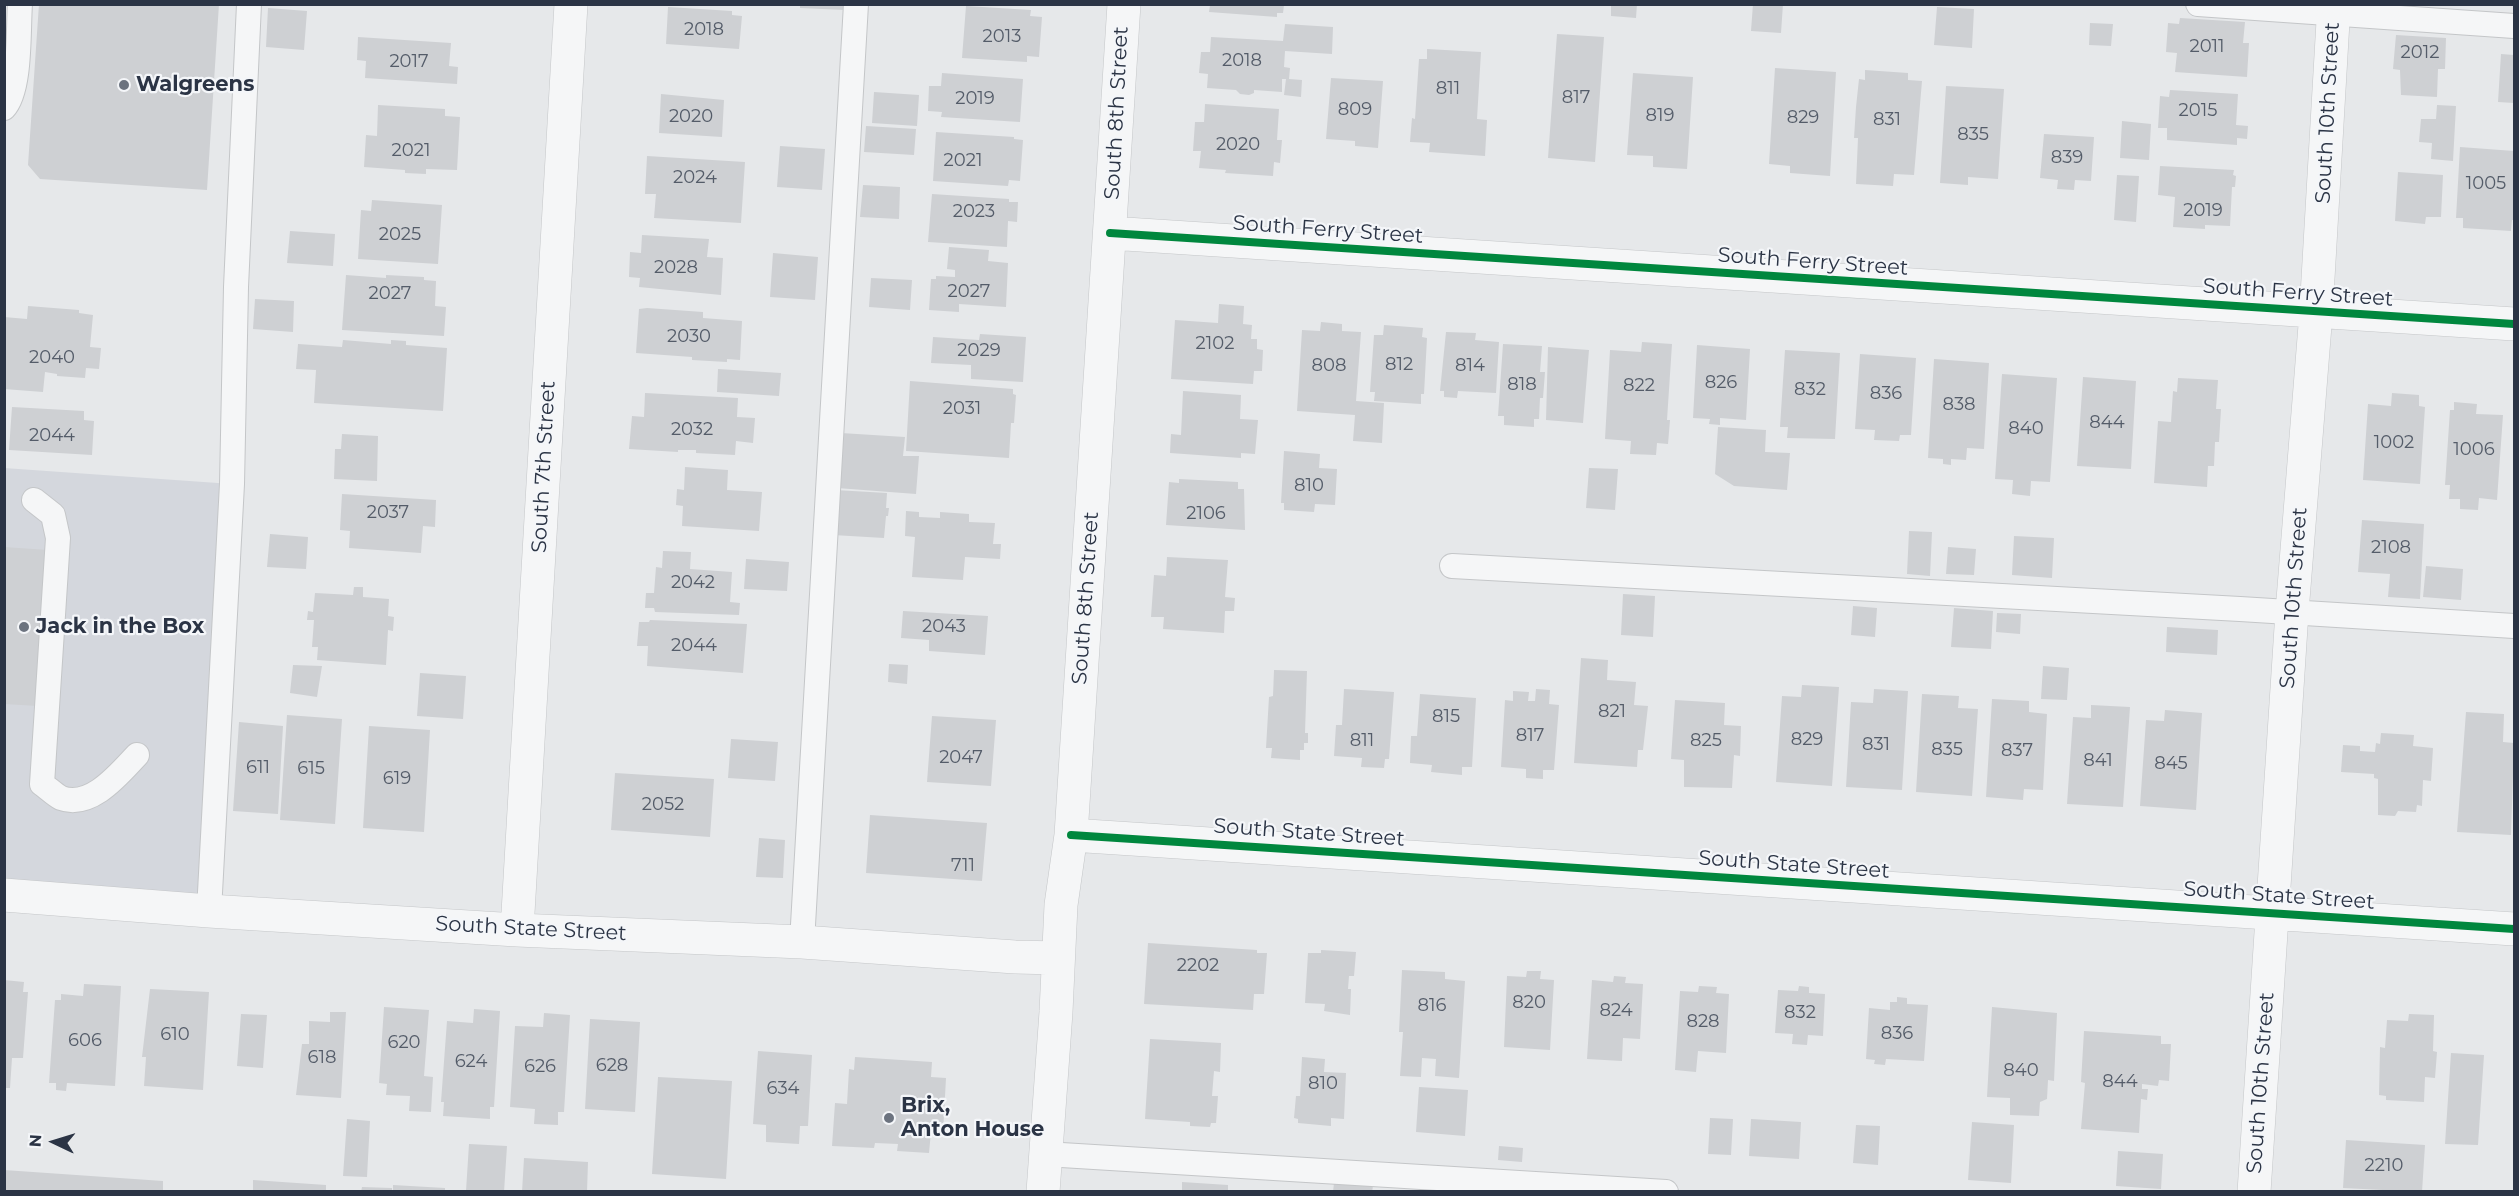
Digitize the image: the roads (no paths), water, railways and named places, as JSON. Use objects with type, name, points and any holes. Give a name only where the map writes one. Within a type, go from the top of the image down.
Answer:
[{"type":"street","name":"South 7th Street","points":[[517,930],[572,4]]},
{"type":"street","name":"South 8th Street","points":[[1043,1191],[1061,905],[1071,834],[1124,4]]},
{"type":"street","name":"South 10th Street","points":[[2254,1191],[2292,612],[2316,313],[2334,9]]},
{"type":"street","name":"South Ferry Street","points":[[1110,233],[2316,313],[2514,324]]},
{"type":"street","name":"South State Street","points":[[1071,834],[2514,929]]},
{"type":"street","name":"South State Street","points":[[4,895],[209,911],[517,930],[802,942],[1058,958]]},
{"type":"lane","points":[[6,102],[15,82],[20,4]]},
{"type":"lane","points":[[209,911],[232,484],[236,287],[249,4]]},
{"type":"lane","points":[[802,942],[856,4]]},
{"type":"lane","points":[[2198,4],[2334,9],[2514,26]]},
{"type":"lane","points":[[34,500],[53,515],[58,538],[42,784],[62,798],[85,798],[111,781],[137,756]]},
{"type":"lane","points":[[1452,566],[2514,626]]},
{"type":"lane","points":[[1045,1154],[1666,1191]]},
{"type":"place","name":"Walgreens","points":[[124,85]]},
{"type":"place","name":"Jack in the Box","points":[[24,627]]},
{"type":"place","name":"Brix, Anton House","points":[[889,1118]]}]
